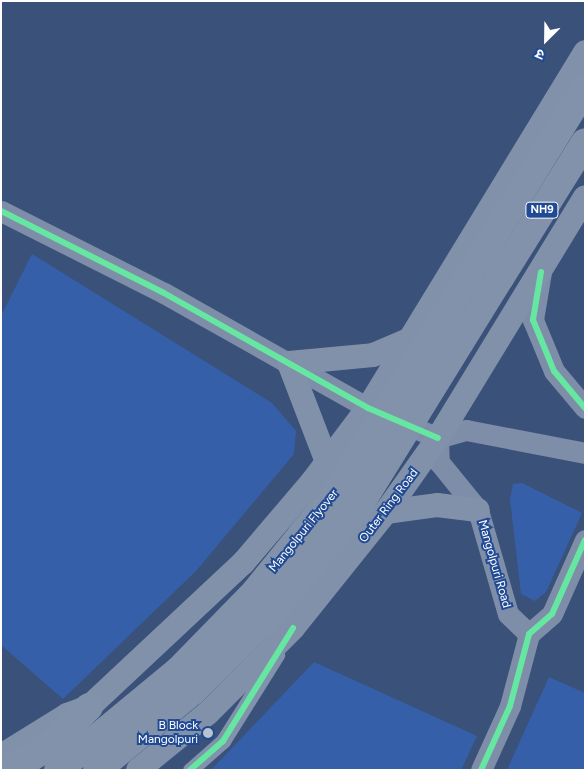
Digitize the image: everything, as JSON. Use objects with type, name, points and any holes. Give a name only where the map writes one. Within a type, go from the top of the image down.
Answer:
[{"type":"highway","name":"Mangolpuri Flyover","points":[[58,770],[179,670],[255,592],[334,496],[585,88]]},
{"type":"highway","name":"NH9","points":[[97,770],[194,691],[281,602],[356,511],[585,142]]},
{"type":"highway","points":[[12,770],[48,746],[89,707]]},
{"type":"main road","points":[[1,756],[67,715],[89,707],[243,562],[327,462],[368,408],[585,52]]},
{"type":"main road","name":"Outer Ring Road","points":[[138,770],[208,713],[293,628],[386,512],[438,438],[585,198]]},
{"type":"main road","points":[[459,258],[458,279],[465,291],[487,308],[521,293],[541,272]]},
{"type":"main road","points":[[327,462],[289,363],[373,356],[409,340]]},
{"type":"main road","points":[[386,512],[437,504],[478,510]]},
{"type":"street","points":[[1,211],[289,363],[368,408],[438,438],[466,430],[585,452]]},
{"type":"street","points":[[541,272],[533,320],[554,370],[585,408]]},
{"type":"street","name":"Mangolpuri Road","points":[[438,438],[439,462],[478,510],[508,614],[529,634]]},
{"type":"street","points":[[481,770],[510,706],[529,634],[552,614],[585,540]]},
{"type":"street","points":[[190,770],[223,741],[293,628]]},
{"type":"shaded area","points":[[32,254],[272,403],[296,431],[294,454],[196,571],[63,699],[1,645],[1,316]]},
{"type":"shaded area","points":[[522,483],[582,513],[546,592],[535,601],[521,594],[510,499],[513,484]]},
{"type":"shaded area","points":[[314,662],[477,736],[461,770],[211,770]]},
{"type":"shaded area","points":[[549,677],[585,693],[585,770],[507,770]]},
{"type":"cycle path","points":[[1,211],[164,293],[368,408],[438,438]]},
{"type":"cycle path","points":[[541,272],[533,320],[554,371],[585,408]]},
{"type":"cycle path","points":[[481,770],[510,706],[529,634],[552,614],[585,540]]},
{"type":"cycle path","points":[[190,770],[223,741],[293,628]]},
{"type":"place","name":"B Block Mangolpuri","points":[[208,733]]}]
